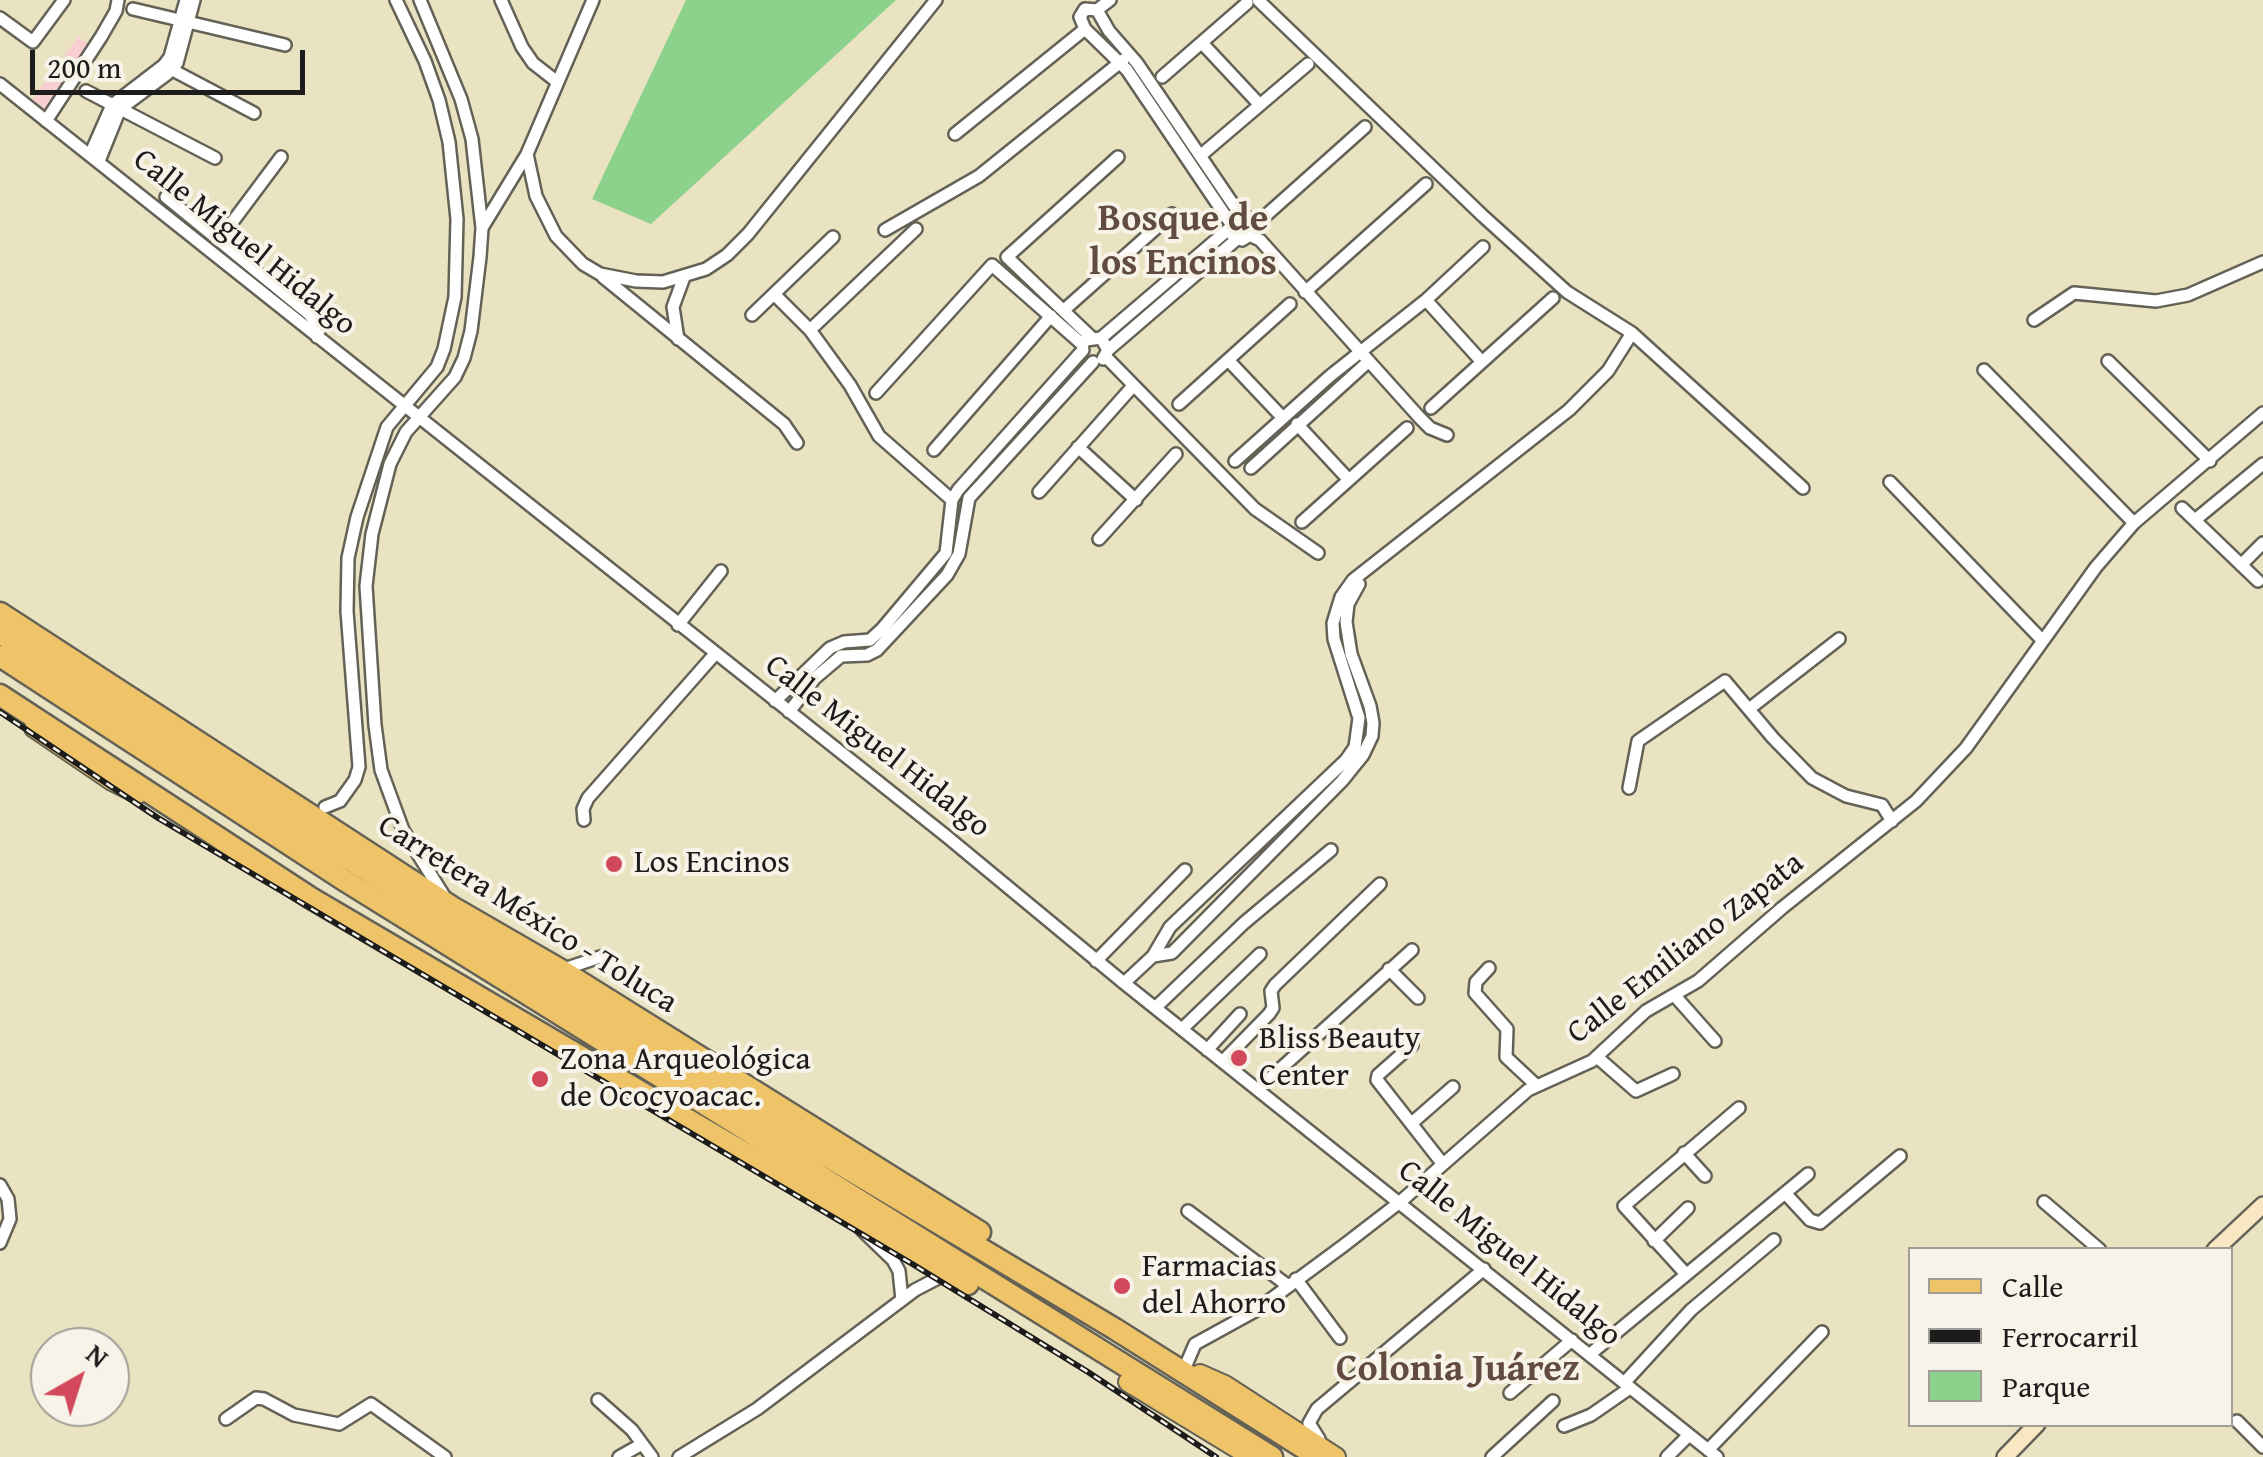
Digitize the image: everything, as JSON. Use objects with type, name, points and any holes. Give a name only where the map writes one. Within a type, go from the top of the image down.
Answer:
[{"type":"highway","points":[[0,599],[116,674],[133,700]]},
{"type":"highway","name":"Carretera México - Toluca","points":[[0,614],[452,907],[561,970],[1038,1268],[1193,1370]]},
{"type":"highway","points":[[0,633],[284,819],[719,1092],[1115,1329],[1318,1457]]},
{"type":"highway","points":[[0,656],[344,880],[1272,1457]]},
{"type":"highway","points":[[0,671],[256,834],[344,880]]},
{"type":"highway","points":[[0,695],[327,908],[954,1275],[1128,1382]]},
{"type":"highway","points":[[295,805],[325,807]]},
{"type":"main road","points":[[0,706],[112,782],[171,809]]},
{"type":"main road","points":[[1193,1370],[1225,1385],[1333,1457]]},
{"type":"main road","points":[[1128,1382],[1188,1428],[1235,1457]]},
{"type":"main road","points":[[1128,1382],[1251,1457]]},
{"type":"street","points":[[0,18],[34,42],[64,0]]},
{"type":"street","points":[[46,121],[109,24],[118,0]]},
{"type":"street","points":[[95,158],[116,107],[180,55],[186,0]]},
{"type":"street","points":[[185,21],[194,0]]},
{"type":"street","points":[[325,807],[340,801],[359,766],[347,611],[348,558],[371,468],[387,427],[437,366],[455,297],[458,255],[454,179],[439,100],[396,0]]},
{"type":"street","points":[[420,0],[456,84],[472,139],[482,228],[472,331],[455,376],[406,432],[390,464],[372,534],[366,586],[382,770],[403,830],[452,907]]},
{"type":"street","points":[[501,0],[522,48],[556,81]]},
{"type":"street","points":[[482,228],[527,154],[593,0]]},
{"type":"street","points":[[600,274],[664,282],[706,269],[727,255],[936,0]]},
{"type":"street","points":[[1097,10],[1110,0]]},
{"type":"street","points":[[1162,77],[1252,2],[1567,292],[1632,334],[1804,488]]},
{"type":"street","points":[[133,9],[285,45]]},
{"type":"street","points":[[1238,226],[1192,144],[1125,58],[1085,30],[1082,12],[1097,10],[1109,30],[1125,58],[1180,152],[1238,226],[1260,240],[1430,428],[1447,435]]},
{"type":"street","points":[[955,134],[1085,30]]},
{"type":"street","points":[[1202,42],[1260,104]]},
{"type":"street","points":[[885,230],[979,176],[1125,58]]},
{"type":"street","points":[[1200,156],[1308,64]]},
{"type":"street","points":[[168,68],[254,113]]},
{"type":"street","name":"Calle Miguel Hidalgo","points":[[0,84],[945,835],[1124,984],[1712,1454]]},
{"type":"street","points":[[86,91],[215,158]]},
{"type":"street","points":[[952,500],[1089,342],[1238,226],[1263,218],[1365,127]]},
{"type":"street","points":[[1180,152],[1192,144]]},
{"type":"street","points":[[527,154],[536,196],[567,250],[784,424],[798,444]]},
{"type":"street","points":[[1118,157],[1007,257],[1064,310],[1102,356],[1256,509],[1318,553]]},
{"type":"street","points":[[219,240],[281,158]]},
{"type":"street","points":[[1305,292],[1426,184]]},
{"type":"street","points":[[166,197],[309,314],[320,328],[317,338]]},
{"type":"street","points":[[1064,310],[1172,214]]},
{"type":"street","points":[[956,533],[969,498],[1102,356],[1238,226]]},
{"type":"street","points":[[810,330],[916,229]]},
{"type":"street","points":[[752,315],[832,237]]},
{"type":"street","points":[[1250,468],[1483,246]]},
{"type":"street","points":[[2034,320],[2074,293],[2126,300],[2188,296],[2263,262]]},
{"type":"street","points":[[876,393],[994,265],[1102,356]]},
{"type":"street","points":[[678,339],[673,307],[684,277]]},
{"type":"street","points":[[774,294],[810,330],[850,385],[880,436],[952,500],[956,533],[953,567],[884,644],[872,653],[847,654],[821,663],[795,690],[775,702]]},
{"type":"street","points":[[1431,408],[1553,298]]},
{"type":"street","points":[[1426,300],[1482,362]]},
{"type":"street","points":[[1180,404],[1290,304]]},
{"type":"street","points":[[934,450],[1051,316]]},
{"type":"street","points":[[1359,718],[1334,639],[1333,624],[1341,596],[1354,580],[1581,400],[1608,371],[1632,334]]},
{"type":"street","points":[[1235,462],[1282,417],[1365,356]]},
{"type":"street","points":[[2108,360],[2210,461]]},
{"type":"street","points":[[1229,361],[1282,417]]},
{"type":"street","points":[[437,366],[455,376]]},
{"type":"street","points":[[1984,370],[2134,523]]},
{"type":"street","points":[[1039,492],[1133,386]]},
{"type":"street","name":"Calle Emiliano Zapata","points":[[1193,1370],[1195,1344],[1255,1312],[1400,1202],[1516,1100],[1597,1057],[1646,1011],[1675,996],[1892,821],[1944,774],[1966,748],[2096,567],[2134,523],[2263,413]]},
{"type":"street","points":[[1297,424],[1349,480]]},
{"type":"street","points":[[1302,522],[1407,428]]},
{"type":"street","points":[[1078,448],[1136,500]]},
{"type":"street","points":[[1099,538],[1176,454]]},
{"type":"street","points":[[2195,520],[2263,464]]},
{"type":"street","points":[[1890,482],[2042,640]]},
{"type":"street","points":[[2182,508],[2258,580]]},
{"type":"street","points":[[2241,565],[2263,543]]},
{"type":"street","points":[[1153,956],[1172,953],[1355,767],[1372,736],[1370,706],[1351,654],[1346,622],[1348,604],[1370,568]]},
{"type":"street","points":[[678,625],[721,571]]},
{"type":"street","points":[[1749,709],[1839,640]]},
{"type":"street","points":[[584,820],[588,798],[714,654]]},
{"type":"street","points":[[1629,788],[1638,741],[1722,682],[1728,682],[1773,738],[1812,778],[1846,796],[1882,806],[1892,821]]},
{"type":"street","points":[[1124,984],[1153,956],[1170,927],[1346,760],[1359,732],[1362,686]]},
{"type":"street","points":[[789,712],[795,690]]},
{"type":"street","points":[[1156,1007],[1244,922],[1332,850]]},
{"type":"street","points":[[1096,960],[1185,870]]},
{"type":"street","points":[[1223,1061],[1272,1010],[1271,991],[1275,984],[1380,884]]},
{"type":"street","points":[[1258,1089],[1412,950]]},
{"type":"street","points":[[1182,1029],[1260,954]]},
{"type":"street","points":[[561,970],[608,960]]},
{"type":"street","points":[[1489,968],[1476,982],[1475,993],[1507,1029],[1506,1057],[1537,1086]]},
{"type":"street","points":[[1390,969],[1418,998]]},
{"type":"street","points":[[1675,996],[1715,1041]]},
{"type":"street","points":[[1207,1050],[1240,1014]]},
{"type":"street","points":[[1412,1045],[1377,1078],[1442,1163]]},
{"type":"street","points":[[1597,1057],[1636,1091],[1672,1074]]},
{"type":"street","points":[[1413,1122],[1453,1087]]},
{"type":"street","points":[[1685,1273],[1624,1206],[1739,1108]]},
{"type":"street","points":[[1684,1154],[1705,1176]]},
{"type":"street","points":[[1785,1193],[1810,1220],[1820,1223],[1900,1156]]},
{"type":"street","points":[[1588,1355],[1808,1174]]},
{"type":"street","points":[[0,1185],[8,1199],[10,1220],[0,1243]]},
{"type":"street","points":[[2044,1202],[2096,1247]]},
{"type":"street","points":[[834,1204],[892,1260],[902,1276],[902,1300]]},
{"type":"street","points":[[2217,1247],[2263,1205]]},
{"type":"street","points":[[1654,1241],[1688,1208]]},
{"type":"street","points":[[1188,1211],[1291,1282],[1340,1338]]},
{"type":"street","points":[[1564,1426],[1602,1408],[1627,1386],[1691,1310],[1774,1240]]},
{"type":"street","points":[[1348,1457],[1315,1435],[1308,1422],[1312,1415],[1484,1269]]},
{"type":"street","points":[[679,1457],[757,1409],[926,1283],[954,1275]]},
{"type":"street","points":[[1712,1454],[1822,1332]]},
{"type":"street","points":[[1510,1393],[1572,1340]]},
{"type":"street","points":[[226,1419],[256,1398],[264,1398],[294,1415],[339,1424],[371,1404],[444,1457]]},
{"type":"street","points":[[598,1400],[652,1457]]},
{"type":"street","points":[[1492,1457],[1553,1401]]},
{"type":"street","points":[[2238,1421],[2263,1447]]},
{"type":"street","points":[[2005,1457],[2034,1427]]},
{"type":"street","points":[[1667,1457],[1689,1435]]},
{"type":"street","points":[[619,1457],[642,1444]]},
{"type":"shaded area","points":[[78,37],[93,46],[49,114],[32,100]]},
{"type":"green space","points":[[686,0],[896,0],[651,224],[592,199]]},
{"type":"railway","points":[[0,712],[158,818],[914,1265],[1088,1372],[1216,1457]]},
{"type":"place","name":"Los Encinos","points":[[614,864]]},
{"type":"place","name":"Bliss Beauty Center","points":[[1239,1058]]},
{"type":"place","name":"Zona Arqueológica de Ococyoacac.","points":[[540,1079]]},
{"type":"place","name":"Farmacias del Ahorro","points":[[1122,1286]]},
{"type":"district","name":"Bosque de los Encinos","points":[[1183,242]]},
{"type":"district","name":"Colonia Juárez","points":[[1458,1370]]}]
